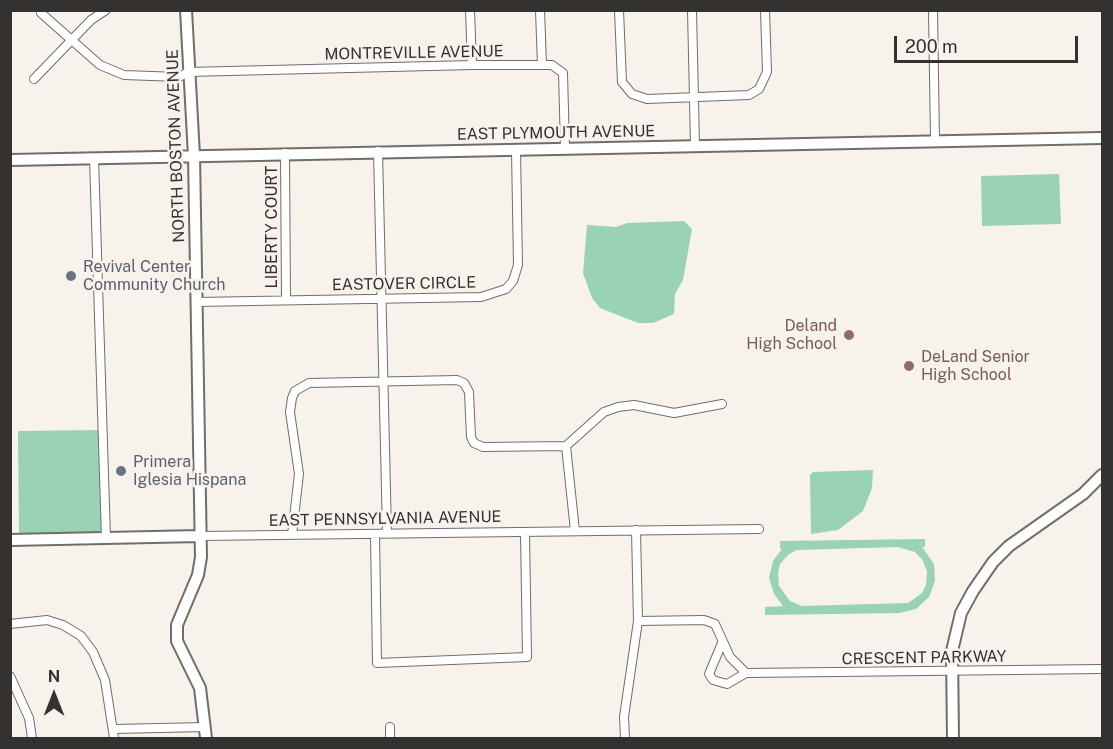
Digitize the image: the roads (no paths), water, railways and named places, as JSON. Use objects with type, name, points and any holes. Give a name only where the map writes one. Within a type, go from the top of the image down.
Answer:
[{"type":"street","points":[[34,79],[91,20],[106,10]]},
{"type":"street","name":"NORTH BOSTON AVENUE","points":[[186,10],[194,156],[200,536],[198,575],[177,625],[177,641],[200,688],[205,733]]},
{"type":"street","points":[[470,10],[472,64]]},
{"type":"street","points":[[540,10],[542,64],[558,68],[563,73],[565,148]]},
{"type":"street","points":[[620,10],[622,82],[627,90],[646,99],[748,95],[759,89],[767,72],[765,10]]},
{"type":"street","points":[[692,10],[695,146]]},
{"type":"street","points":[[933,10],[936,141]]},
{"type":"street","name":"MONTREVILLE AVENUE","points":[[41,13],[100,65],[124,75],[179,76],[188,72],[542,64]]},
{"type":"street","name":"EAST PLYMOUTH AVENUE","points":[[10,160],[1102,138]]},
{"type":"street","points":[[378,151],[387,533]]},
{"type":"street","name":"EASTOVER CIRCLE","points":[[196,302],[481,297],[506,289],[513,281],[518,265],[516,151]]},
{"type":"street","name":"LIBERTY COURT","points":[[285,153],[286,300]]},
{"type":"street","points":[[94,158],[106,538]]},
{"type":"street","points":[[292,535],[299,474],[290,412],[295,391],[309,383],[457,380],[464,383],[469,392],[471,437],[474,443],[483,447],[566,446],[604,412],[618,407],[634,405],[674,413],[722,404]]},
{"type":"street","points":[[566,446],[575,531]]},
{"type":"street","points":[[953,738],[951,671],[955,633],[961,614],[985,573],[1009,546],[1083,494],[1102,475]]},
{"type":"street","name":"EAST PENNSYLVANIA AVENUE","points":[[10,540],[759,529]]},
{"type":"street","points":[[625,738],[624,717],[638,621],[636,530]]},
{"type":"street","points":[[375,534],[377,663],[527,657],[525,532]]},
{"type":"street","points":[[10,624],[46,620],[63,625],[81,636],[93,652],[105,680],[114,738]]},
{"type":"street","points":[[638,621],[704,620],[716,624],[722,643],[737,666],[746,673]]},
{"type":"street","name":"CRESCENT PARKWAY","points":[[722,643],[709,674],[713,681],[727,684],[746,673],[1102,669]]},
{"type":"street","points":[[10,676],[29,718],[32,738]]},
{"type":"street","points":[[390,727],[390,738]]},
{"type":"street","points":[[114,729],[205,733]]},
{"type":"place","name":"Revival Center Community Church","points":[[71,276]]},
{"type":"place","name":"Deland High School","points":[[849,335]]},
{"type":"place","name":"DeLand Senior High School","points":[[909,366]]},
{"type":"place","name":"Primera Iglesia Hispana","points":[[121,471]]}]
